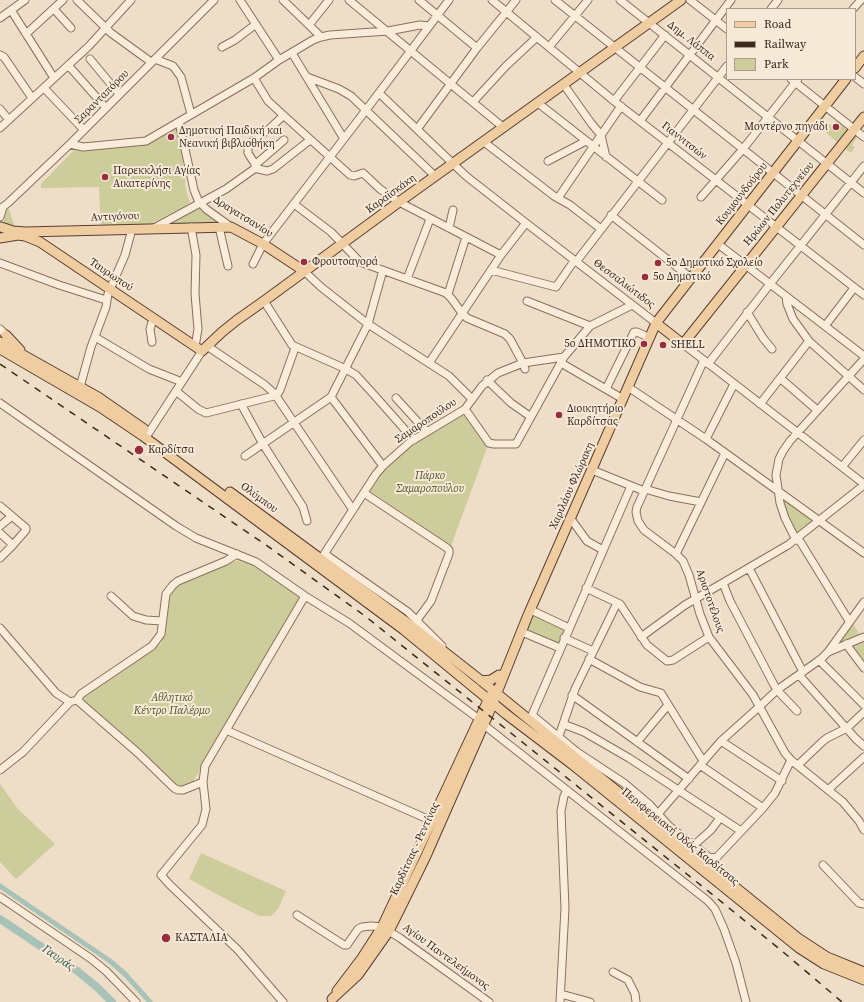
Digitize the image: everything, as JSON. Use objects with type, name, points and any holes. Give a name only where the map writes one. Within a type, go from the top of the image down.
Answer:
[{"type":"main road","name":"Καραϊσκάκη","points":[[201,348],[236,320],[681,0]]},
{"type":"main road","points":[[856,67],[864,56]]},
{"type":"main road","name":"Κουμουνδούρου","points":[[656,323],[845,80]]},
{"type":"main road","name":"Ηρώων Πολυτεχνείου","points":[[683,344],[864,117]]},
{"type":"main road","name":"Αντιγόνου","points":[[0,228],[22,232],[231,227]]},
{"type":"main road","name":"Δραγατσανίου","points":[[231,227],[263,244],[304,271]]},
{"type":"main road","name":"Ταυρωπού","points":[[0,228],[13,235],[24,236],[40,242],[201,348]]},
{"type":"main road","name":"Θεσσαλιώτιδος","points":[[656,323],[683,344]]},
{"type":"main road","name":"Χαριλάου Φλώρακη","points":[[495,692],[656,323]]},
{"type":"main road","name":"Ολύμπου","points":[[2,335],[33,362],[80,387],[109,405],[404,630],[491,701]]},
{"type":"main road","name":"Ολύμπου","points":[[0,349],[147,435],[323,556],[495,692]]},
{"type":"main road","name":"Χαριλάου Φλώρακη","points":[[495,692],[499,675],[521,625],[530,613]]},
{"type":"main road","points":[[481,681],[491,680],[499,675]]},
{"type":"main road","name":"Καρδίτσας - Ρεντίνας","points":[[330,1000],[358,975],[386,929],[426,856],[450,792],[495,692]]},
{"type":"main road","name":"Περιφερειακή Οδός Καρδίτσας","points":[[495,692],[798,938],[827,957],[864,972]]},
{"type":"main road","name":"Περιφερειακή Οδός Καρδίτσας","points":[[491,701],[573,765],[799,948],[824,964],[864,980]]},
{"type":"main road","name":"Καρδίτσας - Ρεντίνας","points":[[386,929],[432,821],[450,792]]},
{"type":"street","points":[[0,18],[25,0]]},
{"type":"street","points":[[26,34],[63,0]]},
{"type":"street","points":[[76,0],[122,41],[153,61],[173,66],[181,77],[191,114]]},
{"type":"street","points":[[0,128],[89,46],[131,0]]},
{"type":"street","points":[[240,0],[279,60]]},
{"type":"street","points":[[283,0],[321,37]]},
{"type":"street","points":[[309,25],[329,0]]},
{"type":"street","points":[[349,0],[504,128]]},
{"type":"street","points":[[419,0],[477,48]]},
{"type":"street","points":[[253,264],[263,244],[412,51],[449,0]]},
{"type":"street","name":"Γιαννιτσών","points":[[492,0],[614,101],[864,295]]},
{"type":"street","points":[[418,128],[477,48],[516,0]]},
{"type":"street","points":[[555,0],[864,245]]},
{"type":"street","points":[[549,47],[588,0]]},
{"type":"street","name":"Δημ. Λάππα","points":[[620,0],[864,193]]},
{"type":"street","points":[[690,0],[726,28]]},
{"type":"street","points":[[640,121],[731,0]]},
{"type":"street","points":[[772,8],[778,0]]},
{"type":"street","points":[[854,8],[860,0],[864,3]]},
{"type":"street","name":"Σαρανταπόρου","points":[[0,228],[3,205],[70,144],[153,61],[209,2]]},
{"type":"street","points":[[54,9],[71,28]]},
{"type":"street","points":[[11,10],[54,78]]},
{"type":"street","points":[[222,47],[236,40],[256,24]]},
{"type":"street","points":[[70,144],[80,147],[141,142],[153,137],[254,78],[292,52],[321,37],[429,26]]},
{"type":"street","points":[[614,101],[665,35]]},
{"type":"street","points":[[473,102],[506,66],[537,37]]},
{"type":"street","points":[[292,52],[344,139]]},
{"type":"street","points":[[0,55],[4,58],[32,98]]},
{"type":"street","points":[[90,59],[120,94]]},
{"type":"street","points":[[68,65],[106,108]]},
{"type":"street","points":[[491,270],[556,287],[726,67]]},
{"type":"street","points":[[307,77],[343,91],[366,110],[435,176]]},
{"type":"street","points":[[254,78],[268,101],[350,175],[354,176],[363,173],[380,189],[399,202],[501,255]]},
{"type":"street","points":[[856,78],[864,84]]},
{"type":"street","points":[[701,197],[743,149],[795,80],[864,137]]},
{"type":"street","points":[[564,85],[601,135],[607,157]]},
{"type":"street","points":[[44,88],[84,130]]},
{"type":"street","name":"Θεσσαλιώτιδος","points":[[379,93],[418,128],[452,164],[656,323]]},
{"type":"street","points":[[538,103],[662,200]]},
{"type":"street","points":[[558,198],[621,106]]},
{"type":"street","points":[[0,108],[9,120]]},
{"type":"street","points":[[283,116],[248,145],[247,150],[256,166],[263,170],[273,169],[310,140]]},
{"type":"street","name":"Δραγατσανίου","points":[[179,122],[194,190],[200,204],[231,227]]},
{"type":"street","points":[[152,228],[200,204],[236,183],[284,140]]},
{"type":"street","points":[[548,161],[586,141]]},
{"type":"street","points":[[484,142],[601,229]]},
{"type":"street","name":"Αριστοτέλους","points":[[864,166],[706,362],[677,419],[637,510],[638,523],[645,532],[676,554],[683,561],[686,566],[695,598],[709,637],[747,685],[780,744],[791,760],[828,789],[862,819],[864,830]]},
{"type":"street","points":[[294,204],[331,232],[360,262],[448,294],[467,318],[505,334],[510,339],[524,366]]},
{"type":"street","points":[[449,228],[453,210]]},
{"type":"street","points":[[611,216],[692,278]]},
{"type":"street","points":[[407,278],[430,218]]},
{"type":"street","points":[[430,363],[501,255],[526,223]]},
{"type":"street","points":[[191,227],[196,255],[195,294],[201,348],[265,385],[276,395],[353,510]]},
{"type":"street","points":[[219,227],[228,266]]},
{"type":"street","points":[[80,387],[106,307],[106,300],[125,255],[132,229]]},
{"type":"street","points":[[448,294],[466,237]]},
{"type":"street","points":[[718,244],[864,357],[797,432],[783,451],[778,463],[776,475],[782,511],[797,539],[849,621]]},
{"type":"street","points":[[0,263],[59,285],[106,300]]},
{"type":"street","points":[[245,456],[332,397],[368,324],[383,270]]},
{"type":"street","points":[[304,271],[321,287],[368,324],[450,376],[472,399]]},
{"type":"street","points":[[825,326],[854,288]]},
{"type":"street","points":[[786,296],[787,304],[793,319],[809,341],[864,390]]},
{"type":"street","points":[[527,300],[590,326]]},
{"type":"street","points":[[264,301],[295,348],[346,369],[356,375],[414,440]]},
{"type":"street","points":[[465,409],[489,443],[516,444],[562,360],[590,326],[632,305]]},
{"type":"street","points":[[747,312],[763,338],[772,349]]},
{"type":"street","points":[[152,342],[150,329],[154,318]]},
{"type":"street","points":[[606,389],[634,332],[650,338]]},
{"type":"street","points":[[95,337],[149,369],[182,382]]},
{"type":"street","points":[[760,404],[809,341]]},
{"type":"street","name":"Θεσσαλιώτιδος","points":[[683,344],[864,484]]},
{"type":"street","name":"Καραϊσκάκη","points":[[147,435],[182,382],[201,348]]},
{"type":"street","points":[[176,391],[197,408],[205,412],[212,412],[276,395],[280,390],[295,348]]},
{"type":"street","points":[[562,360],[623,400]]},
{"type":"street","name":"Σαμαροπούλου","points":[[323,556],[383,466],[414,440],[465,409],[487,380],[498,372],[562,360]]},
{"type":"street","points":[[780,378],[818,410]]},
{"type":"street","points":[[487,380],[511,403],[531,417]]},
{"type":"street","points":[[706,439],[734,384]]},
{"type":"street","points":[[628,387],[706,439],[864,553]]},
{"type":"street","points":[[332,397],[383,466]]},
{"type":"street","points":[[396,398],[427,432]]},
{"type":"street","points":[[0,403],[176,526],[196,538],[256,562],[367,636],[482,722],[708,901],[715,909],[726,935],[736,963],[746,1002]]},
{"type":"street","points":[[241,404],[263,444],[303,507],[307,521]]},
{"type":"street","points":[[842,467],[864,440]]},
{"type":"street","points":[[676,554],[725,453]]},
{"type":"street","points":[[592,470],[631,486],[669,496],[701,502]]},
{"type":"street","points":[[641,637],[695,598],[797,539],[864,484]]},
{"type":"street","points":[[631,486],[532,715],[578,752],[624,783],[669,826],[710,858],[717,857],[763,808],[775,793],[791,760]]},
{"type":"street","points":[[364,493],[449,550],[449,554],[431,601],[417,620]]},
{"type":"street","points":[[0,506],[26,528],[25,532],[0,558]]},
{"type":"street","points":[[0,526],[12,516]]},
{"type":"street","points":[[570,519],[588,542],[603,550]]},
{"type":"street","points":[[0,533],[13,545]]},
{"type":"street","points":[[0,770],[23,752],[81,694],[152,646],[161,634],[166,594],[172,585],[178,581],[226,561],[237,554]]},
{"type":"street","points":[[323,556],[408,612],[441,644],[450,657]]},
{"type":"street","points":[[749,568],[801,674],[864,746]]},
{"type":"street","points":[[723,583],[730,601],[778,690],[797,711]]},
{"type":"street","points":[[586,588],[620,604],[649,647],[666,660],[671,661],[709,637]]},
{"type":"street","points":[[111,596],[133,616],[146,620],[162,621]]},
{"type":"street","points":[[283,1002],[238,950],[162,876],[164,870],[197,833],[202,825],[206,809],[203,782],[206,766],[305,596]]},
{"type":"street","points":[[560,736],[572,695],[617,602]]},
{"type":"street","points":[[658,814],[721,741],[778,690],[828,652],[864,602]]},
{"type":"street","points":[[530,613],[569,628]]},
{"type":"street","points":[[0,628],[56,693],[74,701],[138,753],[174,788],[184,790],[203,782]]},
{"type":"street","points":[[522,632],[560,648]]},
{"type":"street","points":[[828,652],[864,637]]},
{"type":"street","points":[[564,638],[593,651]]},
{"type":"street","points":[[846,644],[864,668]]},
{"type":"street","points":[[589,659],[640,687],[659,692],[663,696],[702,763],[763,808]]},
{"type":"street","points":[[819,660],[864,705]]},
{"type":"street","points":[[572,695],[689,779]]},
{"type":"street","points":[[637,742],[668,705]]},
{"type":"street","points":[[798,765],[828,738],[847,728],[864,712]]},
{"type":"street","points":[[563,724],[592,736],[679,790],[741,831]]},
{"type":"street","points":[[226,730],[432,821]]},
{"type":"street","points":[[721,741],[782,781]]},
{"type":"street","points":[[828,789],[864,757]]},
{"type":"street","points":[[560,1002],[565,899],[560,810],[567,790]]},
{"type":"street","points":[[693,846],[711,830],[720,818]]},
{"type":"street","points":[[823,865],[859,903],[864,904]]},
{"type":"street","points":[[0,897],[90,958],[111,976],[136,1002]]},
{"type":"street","points":[[297,915],[344,945],[347,944],[358,929],[362,927],[372,926],[386,929]]},
{"type":"street","name":"Αγίου Παντελεήμονος","points":[[386,929],[489,1002]]},
{"type":"street","points":[[613,972],[628,980],[635,994],[636,1002]]},
{"type":"street","points":[[561,994],[590,1002]]},
{"type":"green space","points":[[837,120],[848,129],[837,142],[823,130],[828,123],[832,126]]},
{"type":"green space","points":[[172,128],[176,129],[180,138],[186,190],[190,202],[146,226],[101,227],[99,187],[41,188],[41,184],[74,150],[145,145]]},
{"type":"green space","points":[[854,133],[858,136],[852,145],[855,147],[851,153],[843,147]]},
{"type":"green space","points":[[8,207],[16,230],[4,224],[4,214]]},
{"type":"green space","points":[[201,208],[221,224],[166,225],[198,209]]},
{"type":"green space","name":"Πάρκο Σαμαροπούλου","points":[[464,414],[488,445],[451,546],[370,491],[385,469],[416,442]]},
{"type":"green space","points":[[780,496],[814,522],[796,535],[790,525]]},
{"type":"green space","name":"Αθλητικό Κέντρο Παλέρμο","points":[[244,558],[301,597],[193,782],[178,788],[83,701],[83,697],[161,644],[167,597],[176,584]]},
{"type":"green space","points":[[533,613],[566,628],[558,646],[525,631]]},
{"type":"green space","points":[[852,622],[860,635],[835,646]]},
{"type":"green space","points":[[864,642],[864,664],[852,647]]},
{"type":"green space","points":[[0,784],[18,809],[55,844],[16,879],[0,862]]},
{"type":"green space","points":[[201,853],[286,891],[278,909],[271,916],[260,916],[189,879]]},
{"type":"waterway","points":[[0,886],[110,961],[125,974],[150,1002]]},
{"type":"waterway","name":"Γαυράς","points":[[0,919],[76,970],[112,1002]]},
{"type":"railway","points":[[0,364],[266,545],[365,616],[713,895],[842,1002]]},
{"type":"place","name":"Μοντέρνο πηγάδι","points":[[836,127]]},
{"type":"place","name":"Δημοτική Παιδική και Νεανική βιβλιοθήκη","points":[[171,137]]},
{"type":"place","name":"Παρεκκλήσι Αγίας Αικατερίνης","points":[[105,177]]},
{"type":"place","name":"Φρουτοαγορά","points":[[304,262]]},
{"type":"place","name":"5ο Δημοτικό Σχολείο","points":[[658,263]]},
{"type":"place","name":"5ο Δημοτικό","points":[[645,277]]},
{"type":"place","name":"5ο ΔΗΜΟΤΙΚΟ","points":[[644,344]]},
{"type":"place","name":"SHELL","points":[[663,345]]},
{"type":"place","name":"Διοικητήριο Καρδίτσας","points":[[559,415]]},
{"type":"place","name":"Καρδίτσα","points":[[139,450]]},
{"type":"place","name":"ΚΑΣΤΑΛΙΑ","points":[[166,938]]}]
